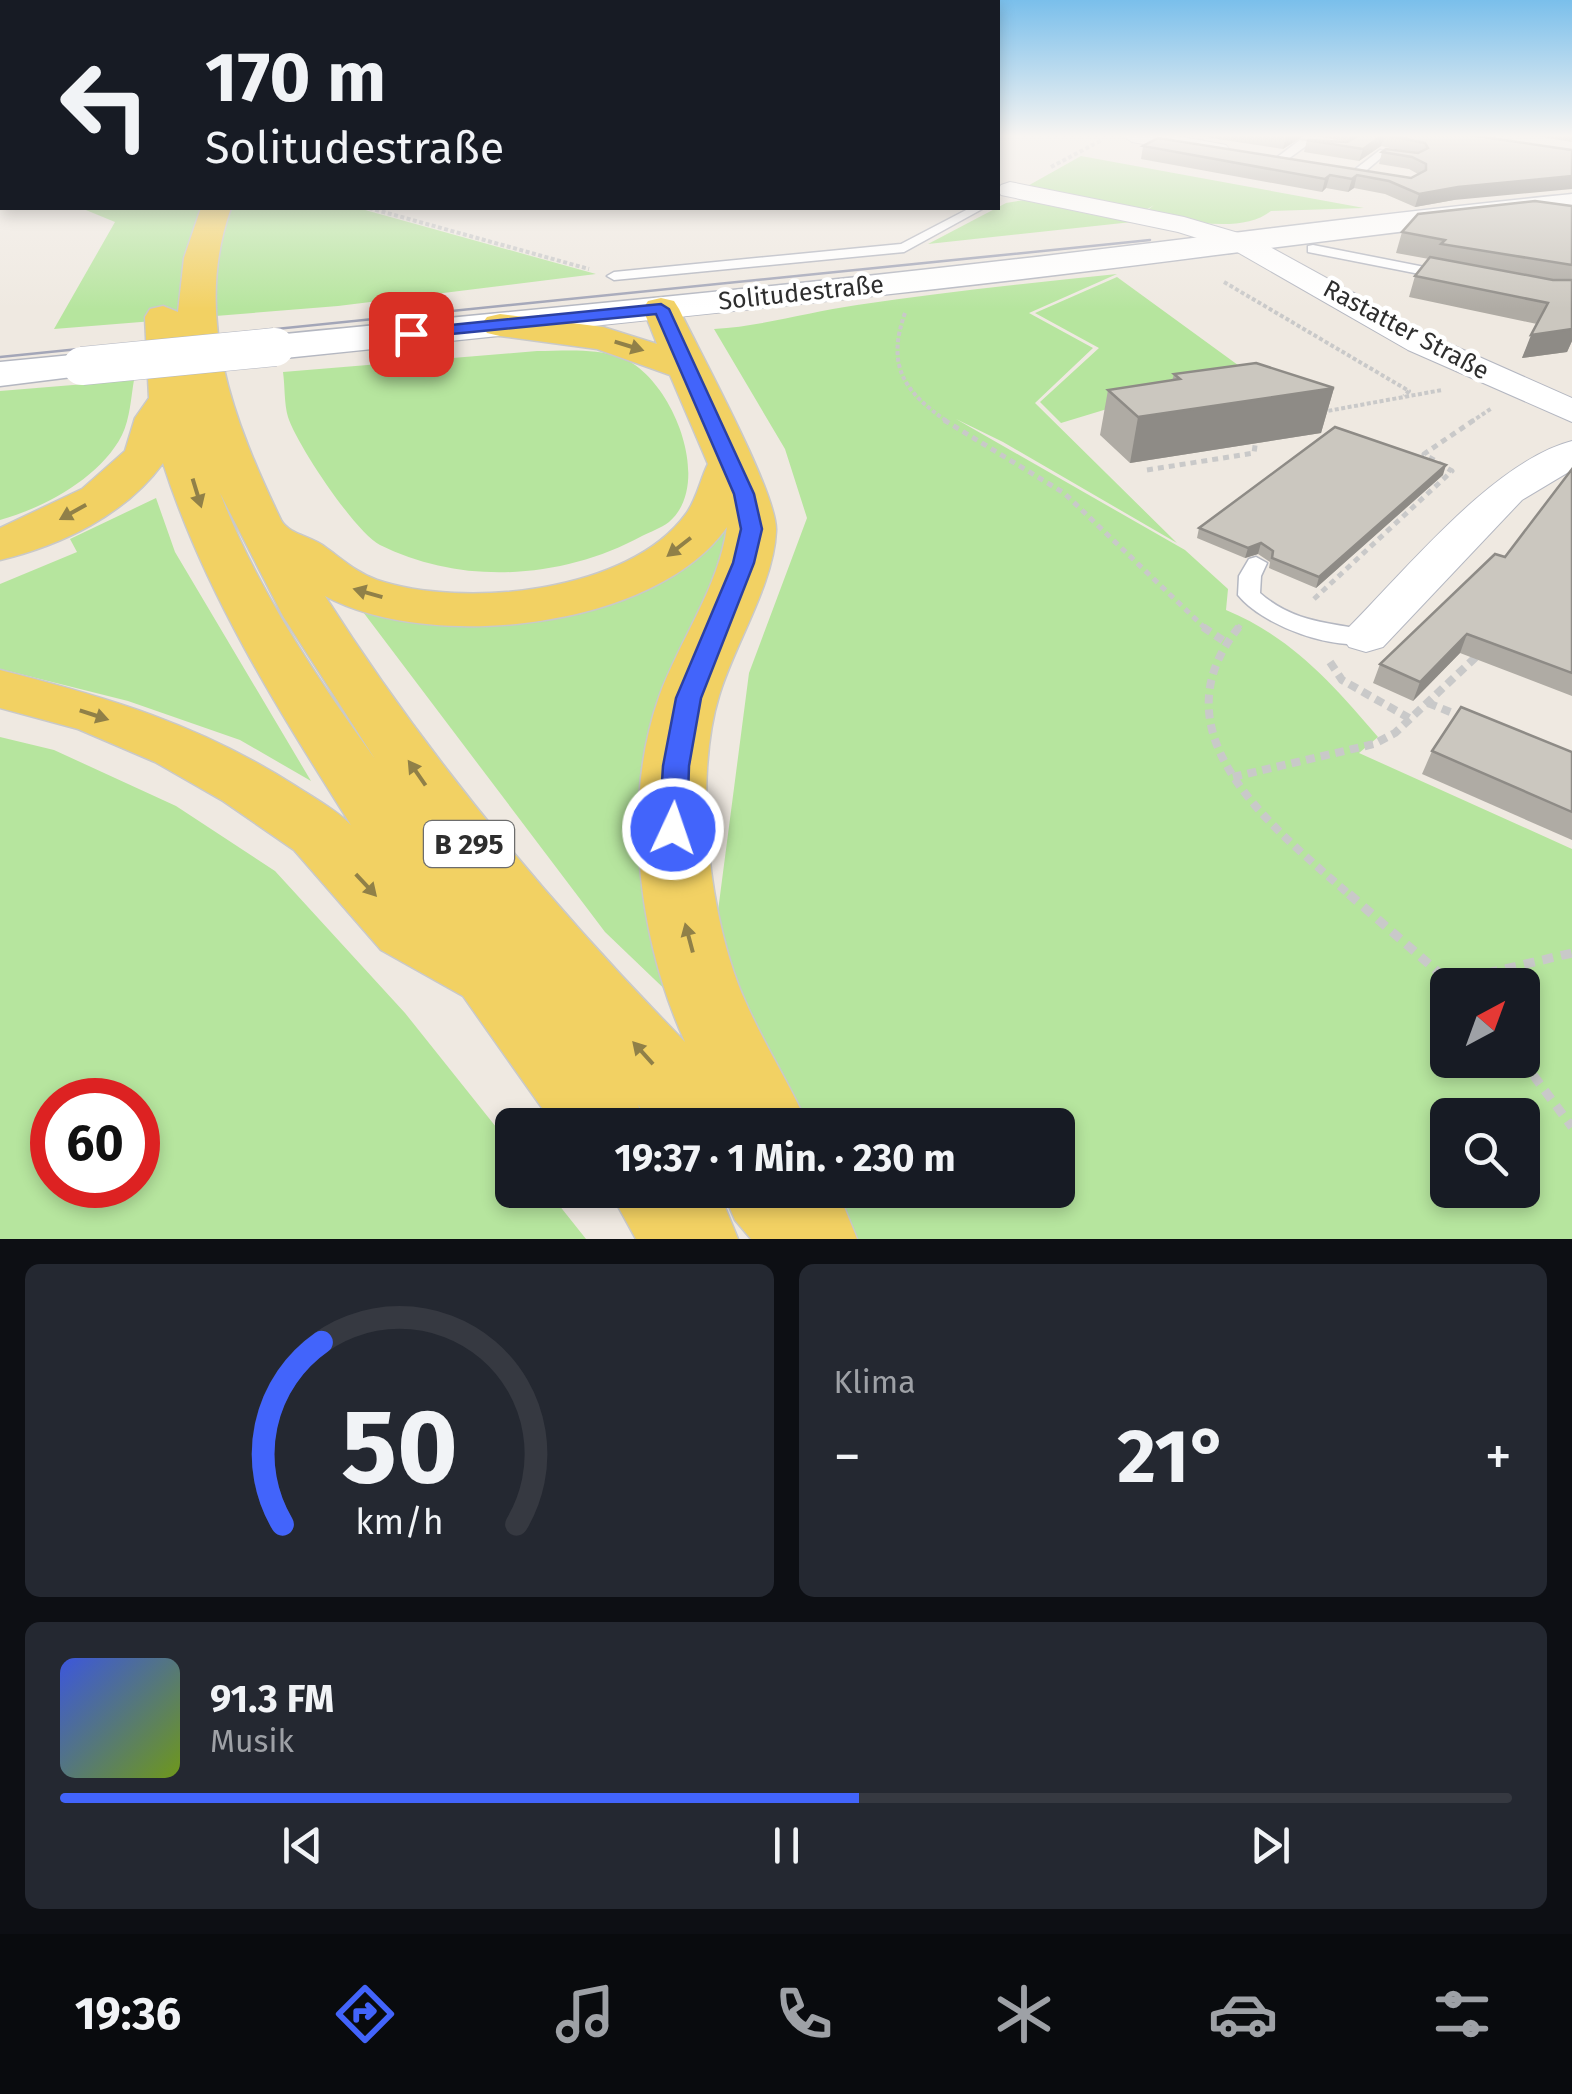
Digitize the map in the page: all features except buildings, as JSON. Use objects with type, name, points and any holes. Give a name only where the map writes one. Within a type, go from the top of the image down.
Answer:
[{"type":"main road","name":"Solitudestraße","points":[[0,374],[661,309],[1242,243],[1345,226],[1572,203]]},
{"type":"main road","name":"B 295","points":[[186,210],[170,260],[164,301],[170,399],[202,510],[260,628],[317,723],[488,976],[591,1108]]},
{"type":"main road","name":"B 295","points":[[215,210],[200,267],[195,306],[198,343],[222,438],[263,537],[360,691],[536,933],[693,1108]]},
{"type":"main road","points":[[661,309],[744,494],[752,529],[744,563],[688,698],[676,766],[673,829],[681,908],[706,1002],[757,1108]]},
{"type":"main road","points":[[500,326],[603,338],[686,368]]},
{"type":"main road","name":"B 295","points":[[0,545],[72,513],[126,477],[145,457],[154,439],[156,418],[170,399]]},
{"type":"main road","points":[[263,537],[302,552],[317,567],[355,590],[398,602],[498,609],[534,604],[593,591],[642,571],[678,550],[717,505],[729,467]]},
{"type":"main road","name":"B 295","points":[[0,689],[99,715],[177,748],[246,785],[318,832],[408,930],[488,976]]},
{"type":"main road","points":[[668,1208],[692,1239]]},
{"type":"street","name":"Solitudestraße","points":[[1004,194],[1184,225],[1242,243]]},
{"type":"street","name":"Rastatter Straße","points":[[1242,243],[1420,342],[1520,391],[1572,411]]},
{"type":"street","points":[[1366,637],[1508,491],[1572,453]]},
{"type":"lane","name":"Solitudestraße","points":[[614,276],[904,248],[974,210]]},
{"type":"lane","points":[[1313,248],[1468,279]]},
{"type":"lane","points":[[1256,563],[1250,576],[1249,595],[1287,623],[1366,637]]},
{"type":"path","points":[[376,210],[614,276]]},
{"type":"path","points":[[1224,282],[1409,391],[1403,397]]},
{"type":"path","points":[[910,302],[898,334],[896,356],[900,375],[915,394],[982,443],[1064,493],[1201,626],[1227,642],[1210,680],[1205,716],[1213,743],[1233,777],[1272,823],[1434,968]]},
{"type":"path","points":[[1315,425],[1323,411],[1453,388]]},
{"type":"path","points":[[1287,623],[1452,472],[1424,454],[1520,391]]},
{"type":"path","points":[[1147,470],[1254,453],[1256,436]]},
{"type":"path","points":[[1310,630],[1342,680],[1409,718]]},
{"type":"path","points":[[1233,777],[1374,744],[1395,733],[1485,648]]},
{"type":"path","points":[[1428,703],[1464,718]]},
{"type":"path","points":[[1512,968],[1572,953]]},
{"type":"path","points":[[1535,1078],[1572,1127]]},
{"type":"green space","points":[[1047,193],[1281,193],[1364,208],[1271,211],[1258,218],[1227,224],[1144,213],[1154,205],[1141,213]]},
{"type":"green space","points":[[1024,200],[1132,222],[928,244],[993,210],[1000,210],[1006,203]]},
{"type":"green space","points":[[86,210],[365,210],[596,274],[338,306],[54,329],[115,222]]},
{"type":"green space","points":[[1117,274],[1029,313],[1093,348],[1035,403],[1177,543],[956,419],[1185,550],[1228,589],[1226,610],[1291,648],[1378,737],[1359,753],[1572,849],[1572,1239],[811,1239],[802,1208],[1075,1208],[1075,1108],[771,1108],[706,1003],[749,673],[807,518],[785,449],[714,329],[987,288]]},
{"type":"green space","points":[[1117,277],[1242,368],[1061,423],[1040,402],[1099,348],[1035,313]]},
{"type":"green space","points":[[537,351],[610,354],[639,368],[656,385],[681,432],[687,457],[688,482],[682,504],[669,522],[611,550],[546,569],[478,572],[444,567],[412,558],[369,537],[314,466],[288,417],[283,372]]},
{"type":"green space","points":[[134,380],[125,429],[100,464],[70,489],[35,508],[0,520],[0,391]]},
{"type":"green space","points":[[156,498],[175,552],[311,781],[240,740],[128,701],[0,669],[0,584],[77,552],[70,539]]},
{"type":"green space","points":[[730,528],[677,1001],[605,932],[357,604],[475,624],[694,558]]},
{"type":"green space","points":[[0,737],[54,750],[176,806],[275,871],[405,1013],[495,1126],[495,1208],[561,1208],[586,1239],[0,1239]]},
{"type":"tram line","points":[[0,357],[1150,240]]},
{"type":"route","points":[[411,334],[661,309],[744,494],[752,529],[744,563],[688,698],[676,766],[673,829]]}]
